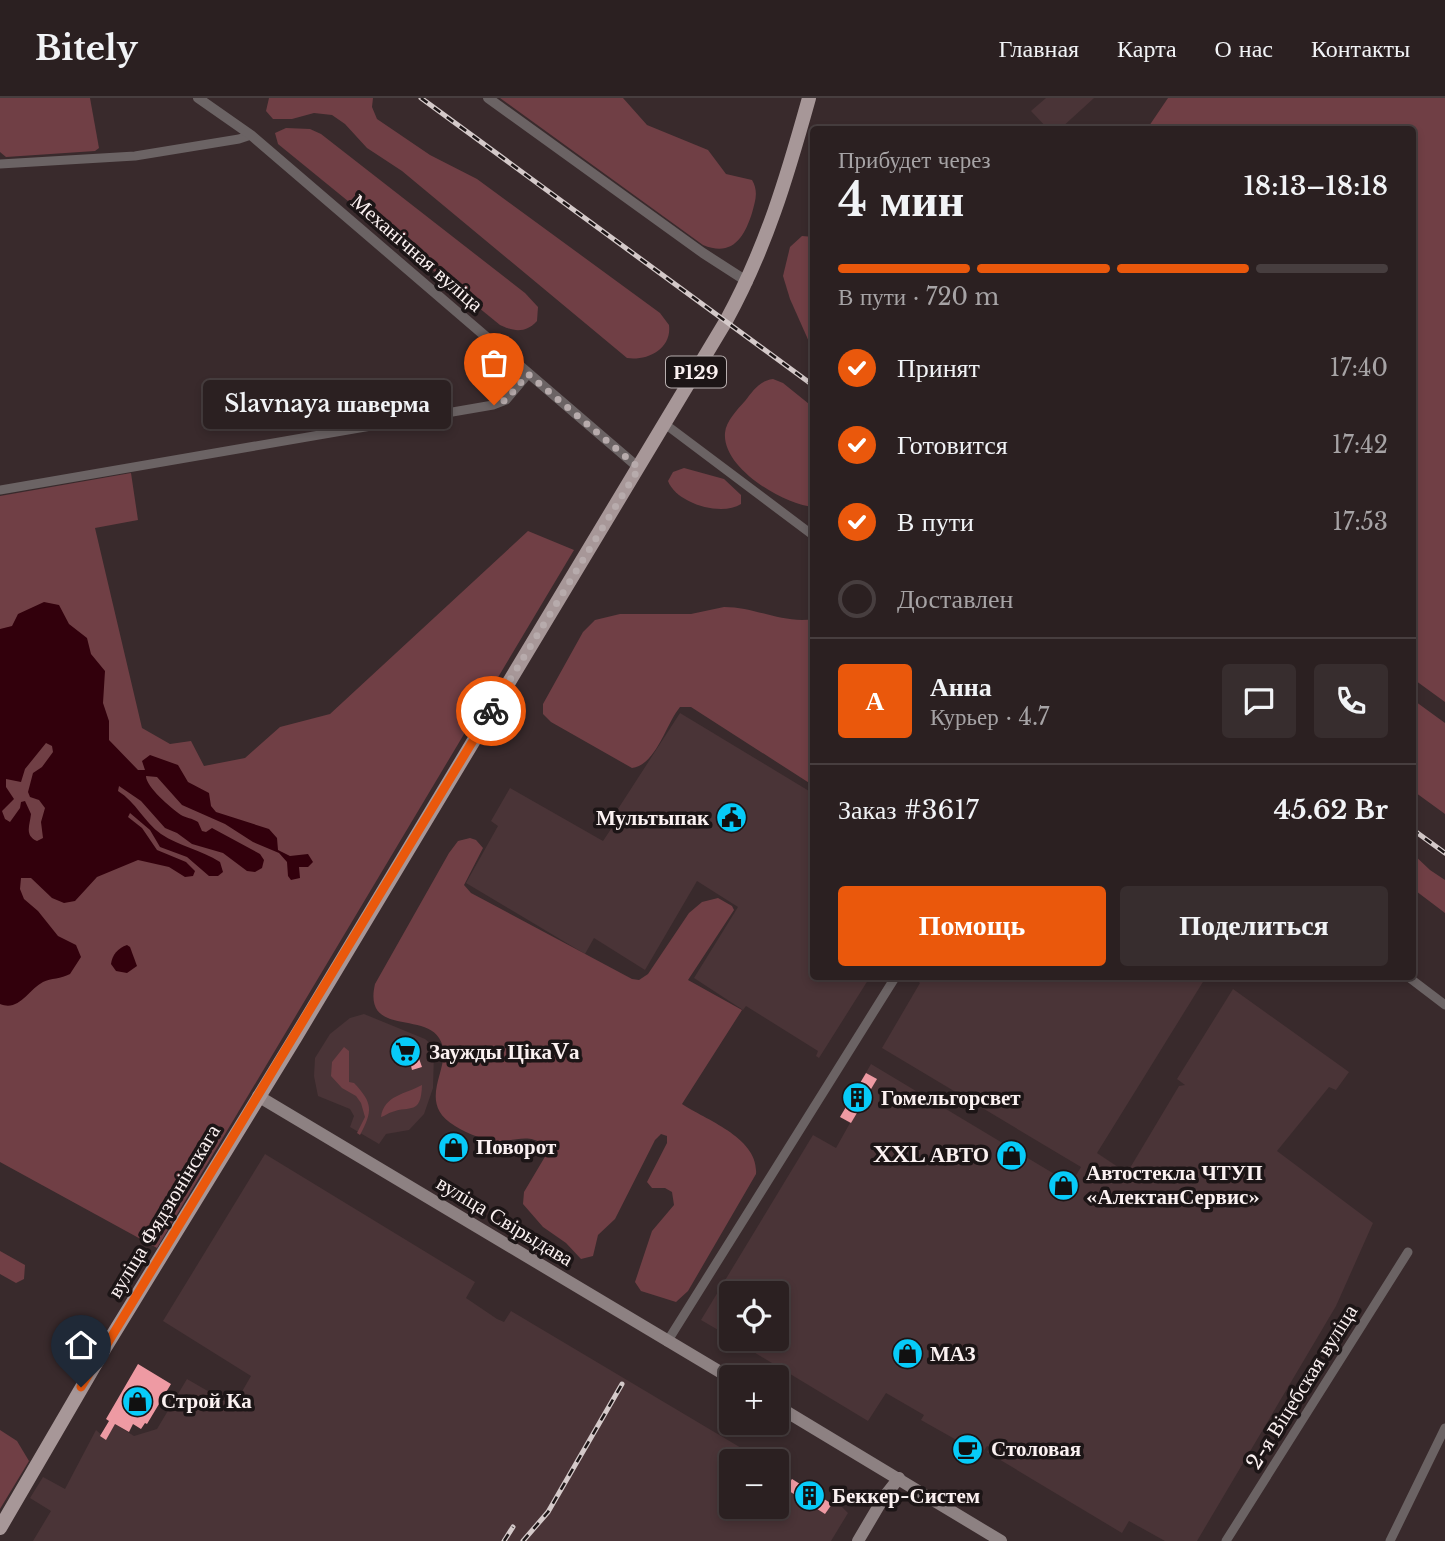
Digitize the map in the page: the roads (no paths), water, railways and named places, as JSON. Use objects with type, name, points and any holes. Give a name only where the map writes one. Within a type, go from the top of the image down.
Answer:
[{"type":"main road","name":"Р129","points":[[258,1096],[639,468],[748,282],[777,209],[809,98]]},
{"type":"main road","name":"вуліца Свірыдава","points":[[258,1096],[719,1372]]},
{"type":"main road","name":"вуліца Фядзюнінскага","points":[[0,1528],[106,1346],[258,1096]]},
{"type":"main road","points":[[789,1413],[1001,1541]]},
{"type":"main road","points":[[858,1541],[884,1497],[899,1478]]},
{"type":"street","name":"Механічная вуліца","points":[[198,98],[251,135],[639,468]]},
{"type":"street","points":[[488,98],[748,282]]},
{"type":"street","points":[[0,164],[135,156],[251,135]]},
{"type":"street","points":[[0,488],[494,405],[506,400],[528,374]]},
{"type":"street","points":[[665,424],[810,533]]},
{"type":"street","points":[[667,1342],[893,980]]},
{"type":"street","points":[[1412,980],[1445,1005]]},
{"type":"street","name":"2-я Віцебская вуліца","points":[[1226,1541],[1408,1252]]},
{"type":"street","points":[[1390,1541],[1445,1428]]},
{"type":"railway","points":[[421,98],[810,383]]},
{"type":"railway","points":[[1416,832],[1445,853]]},
{"type":"railway","points":[[523,1541],[548,1512],[622,1384]]},
{"type":"railway","points":[[504,1541],[513,1527]]},
{"type":"place","name":"Slavnaya шаверма","points":[[494,405]]},
{"type":"place","name":"Мультыпак","points":[[732,818]]},
{"type":"place","name":"Заужды ЦікаVа","points":[[406,1052]]},
{"type":"place","name":"Гомельгорсвет","points":[[858,1098]]},
{"type":"place","name":"Поворот","points":[[453,1147]]},
{"type":"place","name":"XXL АВТО","points":[[1012,1155]]},
{"type":"place","name":"Автостекла ЧТУП «АлектанСервис»","points":[[1063,1185]]},
{"type":"place","name":"МАЗ","points":[[907,1354]]},
{"type":"place","name":"Строй Ка","points":[[138,1401]]},
{"type":"place","name":"Столовая","points":[[968,1449]]},
{"type":"place","name":"Беккер-Систем","points":[[809,1496]]}]
